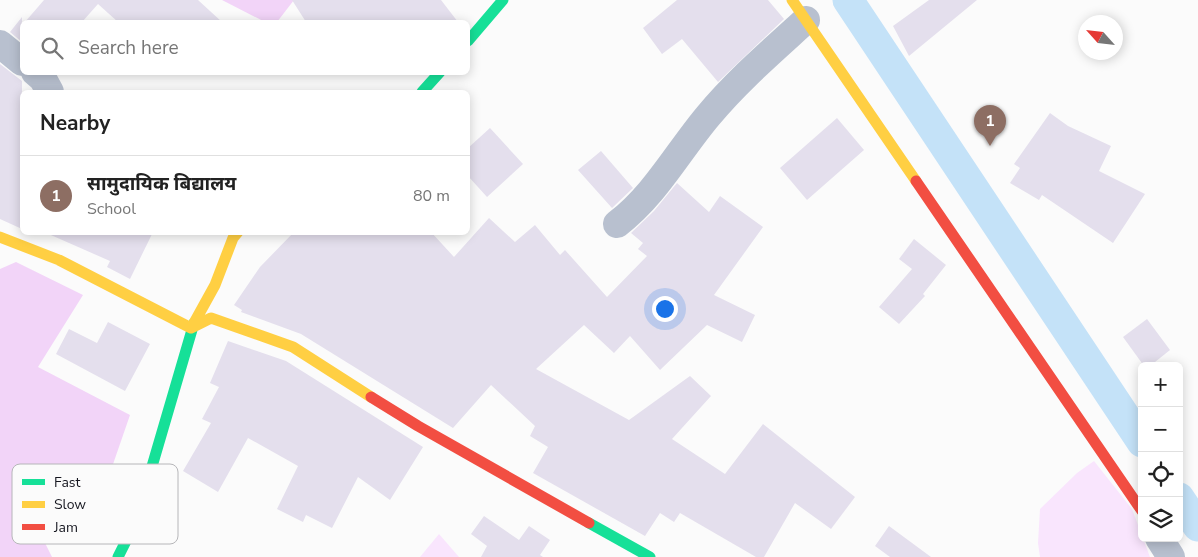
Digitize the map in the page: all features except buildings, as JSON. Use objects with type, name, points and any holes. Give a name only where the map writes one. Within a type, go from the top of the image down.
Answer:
[{"type":"street","points":[[470,39],[503,0]]},
{"type":"street","points":[[617,224],[655,188],[708,116],[764,58],[799,10],[1138,505]]},
{"type":"street","points":[[0,44],[20,60]]},
{"type":"street","points":[[38,75],[49,90]]},
{"type":"street","points":[[424,90],[437,75]]},
{"type":"street","points":[[152,464],[191,328],[215,285],[230,235]]},
{"type":"street","points":[[0,237],[60,260],[191,328]]},
{"type":"street","points":[[191,328],[211,318],[293,347],[418,426],[650,557]]},
{"type":"street","points":[[1162,542],[1172,557]]},
{"type":"street","points":[[118,557],[124,544]]},
{"type":"shaded area","points":[[222,0],[294,0],[279,20],[261,20]]},
{"type":"shaded area","points":[[16,262],[83,295],[38,367],[130,415],[113,464],[12,464],[12,544],[46,544],[52,557],[0,557],[0,269]]},
{"type":"shaded area","points":[[1094,461],[1132,509],[1138,525],[1138,542],[1144,542],[1150,557],[1040,557],[1038,543],[1040,509],[1077,473]]},
{"type":"shaded area","points":[[439,534],[459,557],[420,557]]},
{"type":"waterway","points":[[848,0],[1138,436]]},
{"type":"waterway","points":[[1183,504],[1198,526]]},
{"type":"traffic: fast","points":[[470,39],[503,0]]},
{"type":"traffic: fast","points":[[424,90],[437,75]]},
{"type":"traffic: fast","points":[[153,464],[194,323]]},
{"type":"traffic: fast","points":[[589,523],[650,557]]},
{"type":"traffic: fast","points":[[118,557],[124,544]]},
{"type":"traffic: slow","points":[[792,0],[916,181]]},
{"type":"traffic: slow","points":[[194,323],[215,285],[236,235]]},
{"type":"traffic: slow","points":[[0,237],[59,260],[191,328],[211,318],[293,347],[371,397]]},
{"type":"traffic: jam","points":[[916,181],[1138,505]]},
{"type":"traffic: jam","points":[[371,397],[418,426],[589,523]]},
{"type":"place","name":"सामुदायिक बिद्यालय","points":[[990,146]]}]
